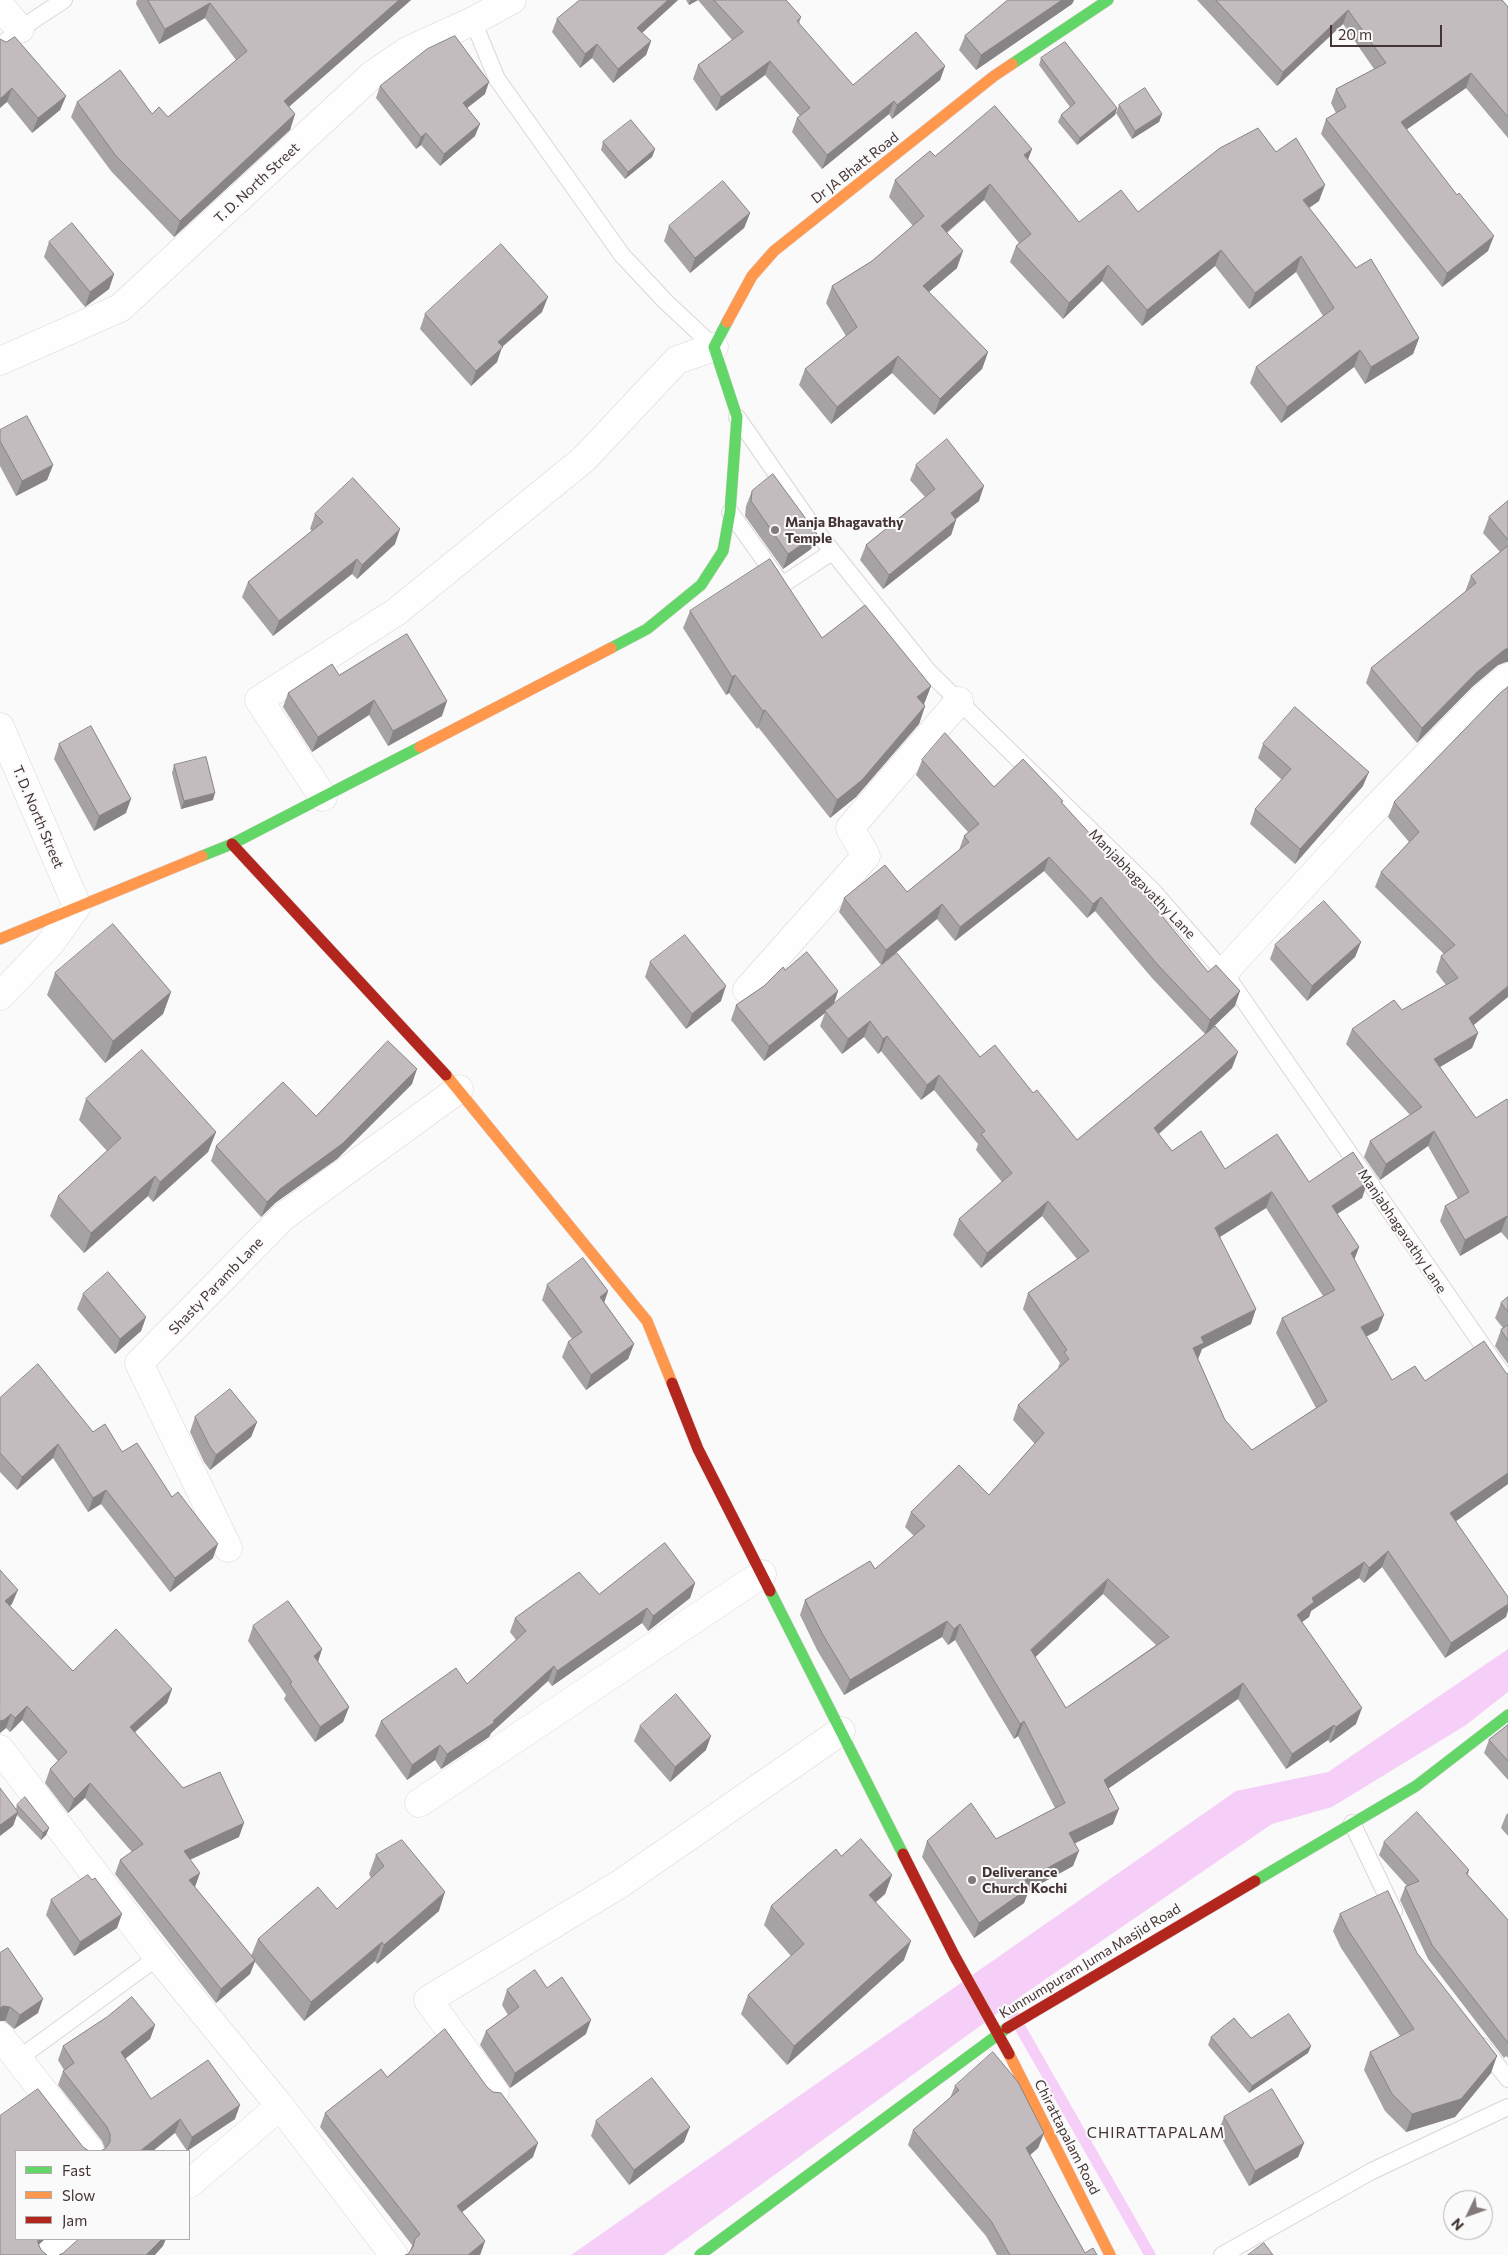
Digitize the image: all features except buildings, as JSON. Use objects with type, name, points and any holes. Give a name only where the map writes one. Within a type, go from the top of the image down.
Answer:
[{"type":"street","name":"T. D. North Street","points":[[0,361],[120,308],[372,76],[407,51],[473,21],[512,0]]},
{"type":"street","name":"Dr JA Bhatt Road","points":[[714,347],[752,276],[774,251],[994,76],[1108,0]]},
{"type":"street","points":[[0,6],[10,38]]},
{"type":"street","points":[[0,939],[76,906],[232,844],[323,797],[648,629],[701,584],[723,551],[730,512],[738,417],[714,347],[677,360],[584,459],[396,612],[259,700],[323,797]]},
{"type":"street","points":[[1224,972],[1359,824],[1483,698],[1508,677]]},
{"type":"street","points":[[747,990],[866,856],[850,828],[959,701]]},
{"type":"street","name":"T. D. North Street","points":[[0,727],[76,906]]},
{"type":"street","name":"Chirattapalam Road","points":[[232,844],[459,1089],[647,1321],[698,1449],[954,1955],[1000,2032],[1110,2255]]},
{"type":"street","points":[[0,996],[48,945],[76,906]]},
{"type":"street","name":"Shasty Paramb Lane","points":[[228,1548],[140,1363],[284,1216],[459,1089]]},
{"type":"street","points":[[419,1803],[762,1574]]},
{"type":"street","name":"Kunnumpuram Juma Masjid Road","points":[[700,2255],[1000,2032],[1416,1786],[1508,1715]]},
{"type":"street","points":[[495,2092],[428,2000],[620,1884],[841,1732]]},
{"type":"street","points":[[0,1749],[158,1957],[280,2106],[394,2255]]},
{"type":"street","points":[[0,2036],[89,2150]]},
{"type":"street","points":[[190,2183],[280,2106]]},
{"type":"street","points":[[48,2255],[67,2240]]},
{"type":"lane","points":[[10,38],[64,0]]},
{"type":"lane","points":[[473,21],[496,79],[599,224],[628,262],[666,302],[714,347]]},
{"type":"lane","name":"Manjabhagavathy Lane","points":[[738,417],[832,552],[929,672],[1154,892],[1224,972],[1508,1382]]},
{"type":"lane","points":[[730,512],[782,585],[832,552]]},
{"type":"lane","points":[[1352,1823],[1402,1929]]},
{"type":"lane","points":[[18,2059],[158,1957]]},
{"type":"lane","points":[[1472,2033],[1508,2080]]},
{"type":"lane","points":[[1222,2255],[1372,2171],[1508,2107]]},
{"type":"shaded area","points":[[1508,1649],[1508,1692],[1466,1725],[1332,1807],[1272,1824],[1027,1992],[664,2255],[571,2255],[1236,1791],[1328,1772]]},
{"type":"waterway","points":[[1001,1994],[1150,2255]]},
{"type":"traffic: fast","points":[[1012,64],[1108,0]]},
{"type":"traffic: fast","points":[[611,648],[647,629],[701,585],[723,551],[730,512],[737,417],[714,347],[727,322]]},
{"type":"traffic: fast","points":[[202,856],[232,844],[420,747]]},
{"type":"traffic: fast","points":[[770,1591],[903,1854]]},
{"type":"traffic: fast","points":[[1255,1881],[1416,1786],[1508,1715]]},
{"type":"traffic: fast","points":[[700,2255],[1007,2028]]},
{"type":"traffic: slow","points":[[727,322],[752,276],[774,251],[994,76],[1012,64]]},
{"type":"traffic: slow","points":[[420,747],[611,648]]},
{"type":"traffic: slow","points":[[0,939],[202,856]]},
{"type":"traffic: slow","points":[[446,1075],[647,1321],[672,1383]]},
{"type":"traffic: slow","points":[[1009,2054],[1110,2255]]},
{"type":"traffic: jam","points":[[232,844],[446,1075]]},
{"type":"traffic: jam","points":[[672,1383],[698,1449],[770,1591]]},
{"type":"traffic: jam","points":[[903,1854],[954,1955],[1009,2054]]},
{"type":"traffic: jam","points":[[1007,2028],[1255,1881]]},
{"type":"place","name":"Manja Bhagavathy Temple","points":[[775,530]]},
{"type":"place","name":"Deliverance Church Kochi","points":[[972,1880]]},
{"type":"district","name":"CHIRATTAPALAM","points":[[1156,2133]]}]
